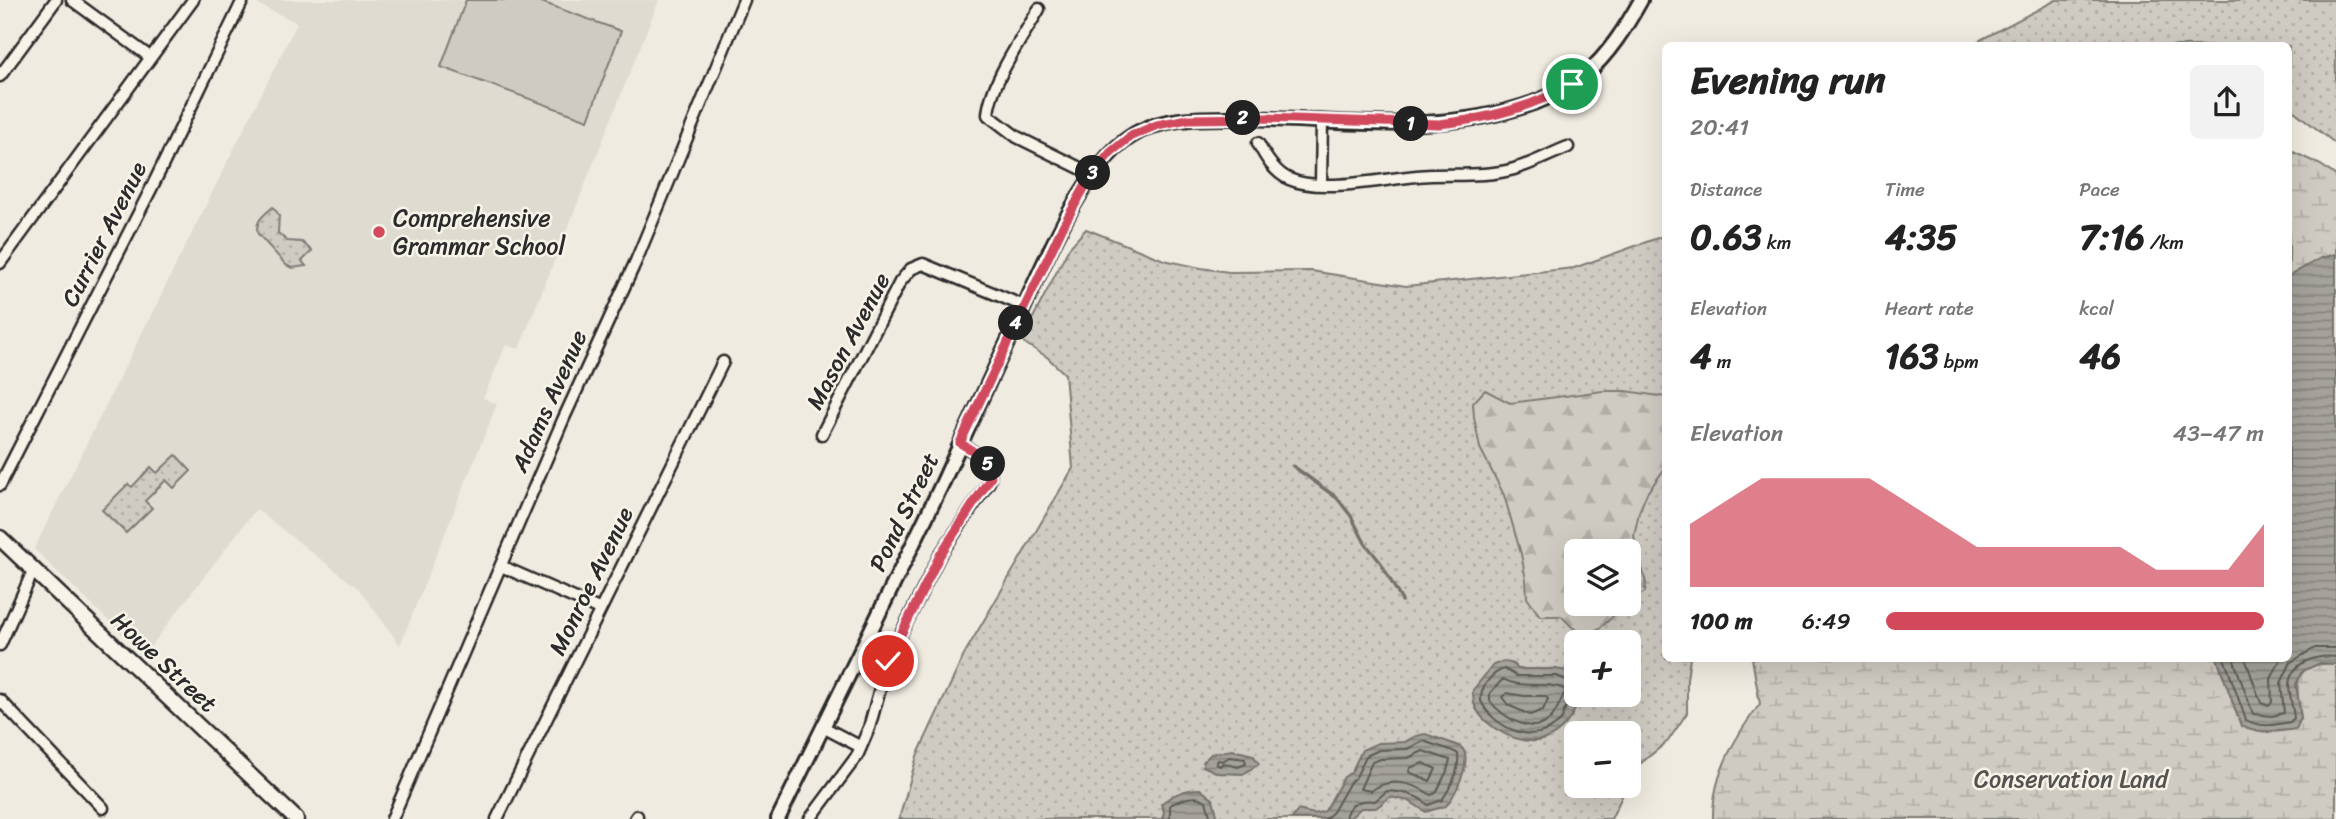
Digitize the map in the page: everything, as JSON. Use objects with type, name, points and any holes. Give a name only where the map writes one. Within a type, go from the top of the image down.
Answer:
[{"type":"main road","name":"Howe Street","points":[[0,538],[296,819]]},
{"type":"street","points":[[0,76],[57,0]]},
{"type":"street","points":[[72,0],[150,57]]},
{"type":"street","points":[[0,263],[193,0]]},
{"type":"street","name":"Currier Avenue","points":[[0,485],[243,0]]},
{"type":"street","name":"Adams Avenue","points":[[392,819],[563,420],[636,261],[744,0]]},
{"type":"street","name":"Pond Street","points":[[778,819],[1058,236],[1092,174],[1111,152],[1143,130],[1188,119],[1439,124],[1479,118],[1537,101],[1572,84],[1603,59],[1642,0]]},
{"type":"street","points":[[1038,9],[997,83],[988,104],[988,114],[1017,137],[1092,174]]},
{"type":"street","points":[[1321,184],[1322,121]]},
{"type":"street","points":[[1258,143],[1264,156],[1283,176],[1303,183],[1321,184],[1512,170],[1568,147]]},
{"type":"street","name":"Mason Avenue","points":[[822,434],[900,282],[911,269],[923,264],[940,269],[1024,306]]},
{"type":"street","name":"Monroe Avenue","points":[[497,819],[723,362]]},
{"type":"street","points":[[810,819],[861,747],[875,710],[888,661],[896,644],[940,555],[991,477],[987,463],[960,443]]},
{"type":"street","points":[[501,566],[600,609]]},
{"type":"street","points":[[0,645],[33,571]]},
{"type":"street","points":[[0,700],[103,808]]},
{"type":"street","points":[[823,727],[861,747]]},
{"type":"shaded area","name":"Comprehensive Grammar School","points":[[659,0],[519,349],[506,345],[483,398],[497,404],[400,645],[359,589],[256,509],[144,655],[34,549],[297,23],[253,2]]},
{"type":"green space","points":[[466,0],[536,0],[621,31],[588,120],[441,67]]},
{"type":"green space","points":[[2056,0],[2336,0],[2336,144],[2292,109],[2292,42],[1977,42]]},
{"type":"green space","points":[[2292,151],[2321,165],[2336,176],[2336,254],[2321,258],[2292,274]]},
{"type":"green space","points":[[273,207],[279,215],[278,233],[287,241],[302,242],[312,251],[302,261],[306,266],[292,268],[286,265],[258,234],[259,222]]},
{"type":"green space","points":[[1086,229],[1164,260],[1201,268],[1229,272],[1311,271],[1406,286],[1574,268],[1662,236],[1662,662],[1689,662],[1687,713],[1668,741],[1641,763],[1641,721],[1564,721],[1564,798],[1621,798],[1611,819],[899,819],[917,756],[966,651],[1073,468],[1065,374],[1047,357],[1021,341],[1069,248]]},
{"type":"green space","points":[[1485,390],[1510,403],[1603,391],[1662,396],[1662,472],[1647,493],[1639,512],[1635,539],[1564,539],[1564,616],[1613,616],[1599,629],[1576,630],[1561,616],[1540,616],[1527,598],[1521,554],[1504,495],[1480,448],[1473,403]]},
{"type":"green space","points":[[176,455],[191,471],[174,488],[166,480],[145,501],[152,508],[126,533],[102,510],[128,484],[132,487],[151,467],[157,473]]},
{"type":"green space","points":[[1641,563],[1646,583],[1645,592],[1641,594]]},
{"type":"green space","name":"Conservation Land","points":[[1753,662],[2218,662],[2225,680],[2301,719],[2298,686],[2303,671],[2321,664],[2336,664],[2336,819],[1713,819],[1716,788],[1727,758],[1760,704]]},
{"type":"water","points":[[2336,254],[2336,664],[2320,663],[2303,671],[2296,684],[2301,718],[2296,729],[2261,732],[2241,726],[2218,662],[2292,662],[2292,274],[2321,258]]},
{"type":"water","points":[[1504,661],[1518,669],[1564,671],[1564,707],[1576,707],[1568,721],[1564,721],[1563,727],[1545,739],[1526,741],[1505,734],[1487,722],[1474,704],[1473,690],[1493,665]]},
{"type":"water","points":[[1425,734],[1462,748],[1465,754],[1462,778],[1446,806],[1426,812],[1409,801],[1390,797],[1376,808],[1361,808],[1349,819],[1292,819],[1298,810],[1314,814],[1325,811],[1344,777],[1351,773],[1362,750],[1378,743],[1405,742]]},
{"type":"water","points":[[1232,750],[1253,755],[1259,764],[1243,774],[1218,773],[1203,766],[1203,762],[1211,754]]},
{"type":"water","points":[[1200,789],[1213,799],[1218,819],[1162,819],[1164,812],[1161,804],[1184,791]]},
{"type":"waterway","points":[[1293,466],[1337,498],[1381,563],[1402,601]]},
{"type":"place","name":"Comprehensive Grammar School","points":[[379,232]]},
{"type":"route","points":[[888,661],[940,555],[991,477],[987,463],[960,443],[1063,226],[1092,174],[1119,145],[1143,130],[1188,119],[1265,118],[1439,124],[1465,121],[1514,109],[1550,96],[1572,84]]}]
